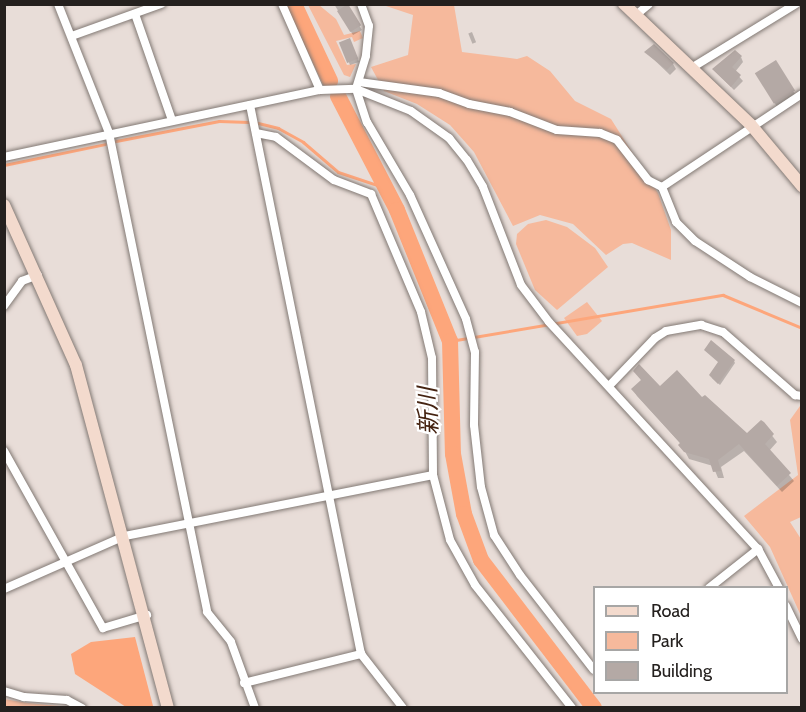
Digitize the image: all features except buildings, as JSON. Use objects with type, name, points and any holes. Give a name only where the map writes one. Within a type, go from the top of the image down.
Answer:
[{"type":"street","points":[[58,4],[109,133],[207,612],[231,642],[255,708]]},
{"type":"street","points":[[72,36],[161,4]]},
{"type":"street","points":[[282,4],[320,90]]},
{"type":"street","points":[[361,4],[369,26],[357,86],[367,122],[410,195],[466,319],[475,352],[474,425],[481,488],[494,535],[520,575],[593,669]]},
{"type":"street","points":[[624,4],[693,67],[751,125],[801,185]]},
{"type":"street","points":[[636,15],[649,4]]},
{"type":"street","points":[[693,67],[796,4]]},
{"type":"street","points":[[135,14],[172,120]]},
{"type":"street","points":[[357,86],[411,111],[449,138],[483,187],[521,285],[549,322],[758,549],[778,586]]},
{"type":"street","points":[[4,157],[320,90],[357,86],[438,93],[469,104],[510,112],[557,130],[600,133],[617,140],[648,180],[662,187],[676,222],[695,242],[756,281],[801,303]]},
{"type":"street","points":[[662,187],[751,125],[801,94]]},
{"type":"street","points":[[250,105],[331,494],[361,654],[403,708]]},
{"type":"street","points":[[256,133],[276,137],[334,180],[370,194],[421,312],[432,358],[433,475],[450,540],[475,585],[569,707]]},
{"type":"street","points":[[4,205],[38,275],[76,365],[147,615],[168,708]]},
{"type":"street","points":[[4,306],[22,281],[38,275]]},
{"type":"street","points":[[609,386],[655,338],[666,331],[701,325],[723,332],[795,395],[801,396]]},
{"type":"street","points":[[4,451],[102,628],[147,615]]},
{"type":"street","points":[[4,589],[124,536],[433,475]]},
{"type":"street","points":[[712,586],[758,549]]},
{"type":"street","points":[[788,610],[801,639]]},
{"type":"street","points":[[244,683],[361,654]]},
{"type":"street","points":[[4,691],[24,697],[67,700],[82,708]]},
{"type":"green space","points":[[308,5],[319,5],[336,19],[344,35],[360,31],[363,38],[354,42],[352,37],[336,41],[347,65],[356,64],[350,77],[344,75]]},
{"type":"green space","points":[[383,5],[454,5],[462,52],[517,59],[527,56],[550,71],[575,101],[611,119],[658,193],[671,230],[671,260],[632,243],[623,244],[606,255],[573,224],[540,215],[513,226],[474,152],[450,125],[417,104],[384,91],[371,67],[408,55],[413,15]]},
{"type":"green space","points":[[546,220],[567,227],[595,248],[608,267],[557,310],[535,290],[516,244],[517,234],[528,224]]},
{"type":"green space","points":[[587,302],[602,321],[587,334],[577,336],[564,318]]},
{"type":"green space","points":[[800,406],[801,517],[790,522],[801,539],[801,616],[770,547],[744,516],[798,475],[790,420]]},
{"type":"green space","points":[[4,699],[28,703],[70,707],[5,707]]},
{"type":"shaded area","points":[[135,637],[153,706],[151,707],[126,707],[75,674],[71,654],[91,642]]},
{"type":"waterway","name":"新川","points":[[294,4],[330,81]]},
{"type":"waterway","name":"新川","points":[[338,96],[397,210],[450,341],[453,454],[464,514],[481,560],[594,708]]},
{"type":"waterway","points":[[116,141],[219,121],[249,122]]},
{"type":"waterway","points":[[258,123],[278,128],[303,142],[338,172],[386,188]]},
{"type":"waterway","points":[[4,165],[105,144]]},
{"type":"waterway","points":[[450,341],[723,295],[802,328]]}]
